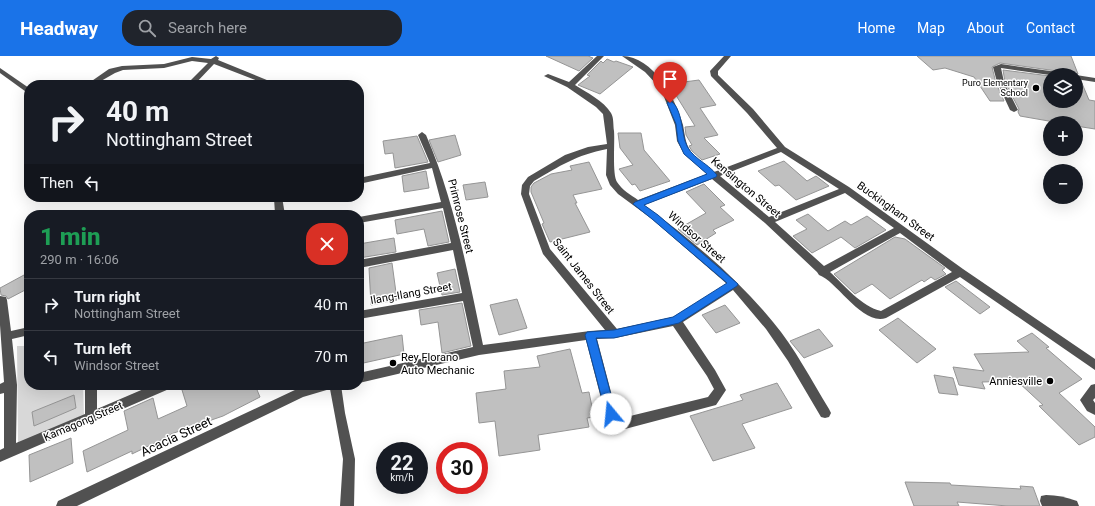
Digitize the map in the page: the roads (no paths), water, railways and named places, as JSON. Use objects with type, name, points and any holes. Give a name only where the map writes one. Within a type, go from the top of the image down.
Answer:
[{"type":"street","points":[[570,85],[601,56]]},
{"type":"street","name":"Kensington Street","points":[[626,56],[648,70],[664,88],[679,124],[681,141],[688,154],[768,221],[822,272],[860,305],[876,314],[882,315],[960,272]]},
{"type":"street","name":"Buckingham Street","points":[[726,56],[714,71],[715,76],[750,110],[782,149],[846,188],[960,272],[1095,365]]},
{"type":"street","points":[[97,80],[112,71],[122,68],[164,66],[192,59],[215,59],[263,80]]},
{"type":"street","points":[[195,80],[215,59]]},
{"type":"street","points":[[1014,110],[999,79],[996,71],[997,67],[1001,66],[1043,72]]},
{"type":"street","points":[[0,70],[24,88]]},
{"type":"street","name":"Windsor Street","points":[[548,76],[570,85],[599,105],[607,113],[609,119],[611,146],[610,174],[613,183],[621,192],[655,217],[734,284],[770,326],[792,358],[825,413]]},
{"type":"street","points":[[1083,78],[1095,80]]},
{"type":"street","name":"Primrose Street","points":[[422,135],[435,164],[452,219],[456,246],[479,350]]},
{"type":"street","name":"Saint James Street","points":[[611,146],[588,150],[568,157],[531,179],[526,185],[525,194],[546,251],[614,334]]},
{"type":"street","points":[[637,204],[782,149]]},
{"type":"street","points":[[364,180],[435,164]]},
{"type":"street","points":[[768,221],[846,188]]},
{"type":"street","points":[[364,219],[447,204]]},
{"type":"street","points":[[822,272],[900,229]]},
{"type":"street","points":[[364,263],[456,246]]},
{"type":"street","points":[[364,377],[479,350],[590,335],[614,334],[676,321],[734,284]]},
{"type":"street","name":"Ilang-Ilang Street","points":[[364,314],[468,296]]},
{"type":"street","points":[[0,300],[2,300],[5,342],[11,385],[5,454]]},
{"type":"street","points":[[590,335],[611,414],[625,424],[712,401],[720,390],[711,373],[676,321]]},
{"type":"street","points":[[5,342],[24,333]]},
{"type":"street","points":[[0,389],[11,385]]},
{"type":"street","points":[[1095,389],[1086,400],[1091,408],[1095,410]]},
{"type":"street","points":[[91,390],[91,418]]},
{"type":"street","name":"Kamagong Street","points":[[5,454],[154,390]]},
{"type":"street","name":"Acacia Street","points":[[63,506],[298,390]]},
{"type":"street","points":[[336,390],[349,459],[347,506]]},
{"type":"street","points":[[1046,501],[1059,502],[1072,506]]},
{"type":"place","name":"Puro Elementary School","points":[[1036,88]]},
{"type":"place","name":"Rey Florano Auto Mechanic","points":[[393,363]]},
{"type":"place","name":"Anniesville","points":[[1050,381]]}]
